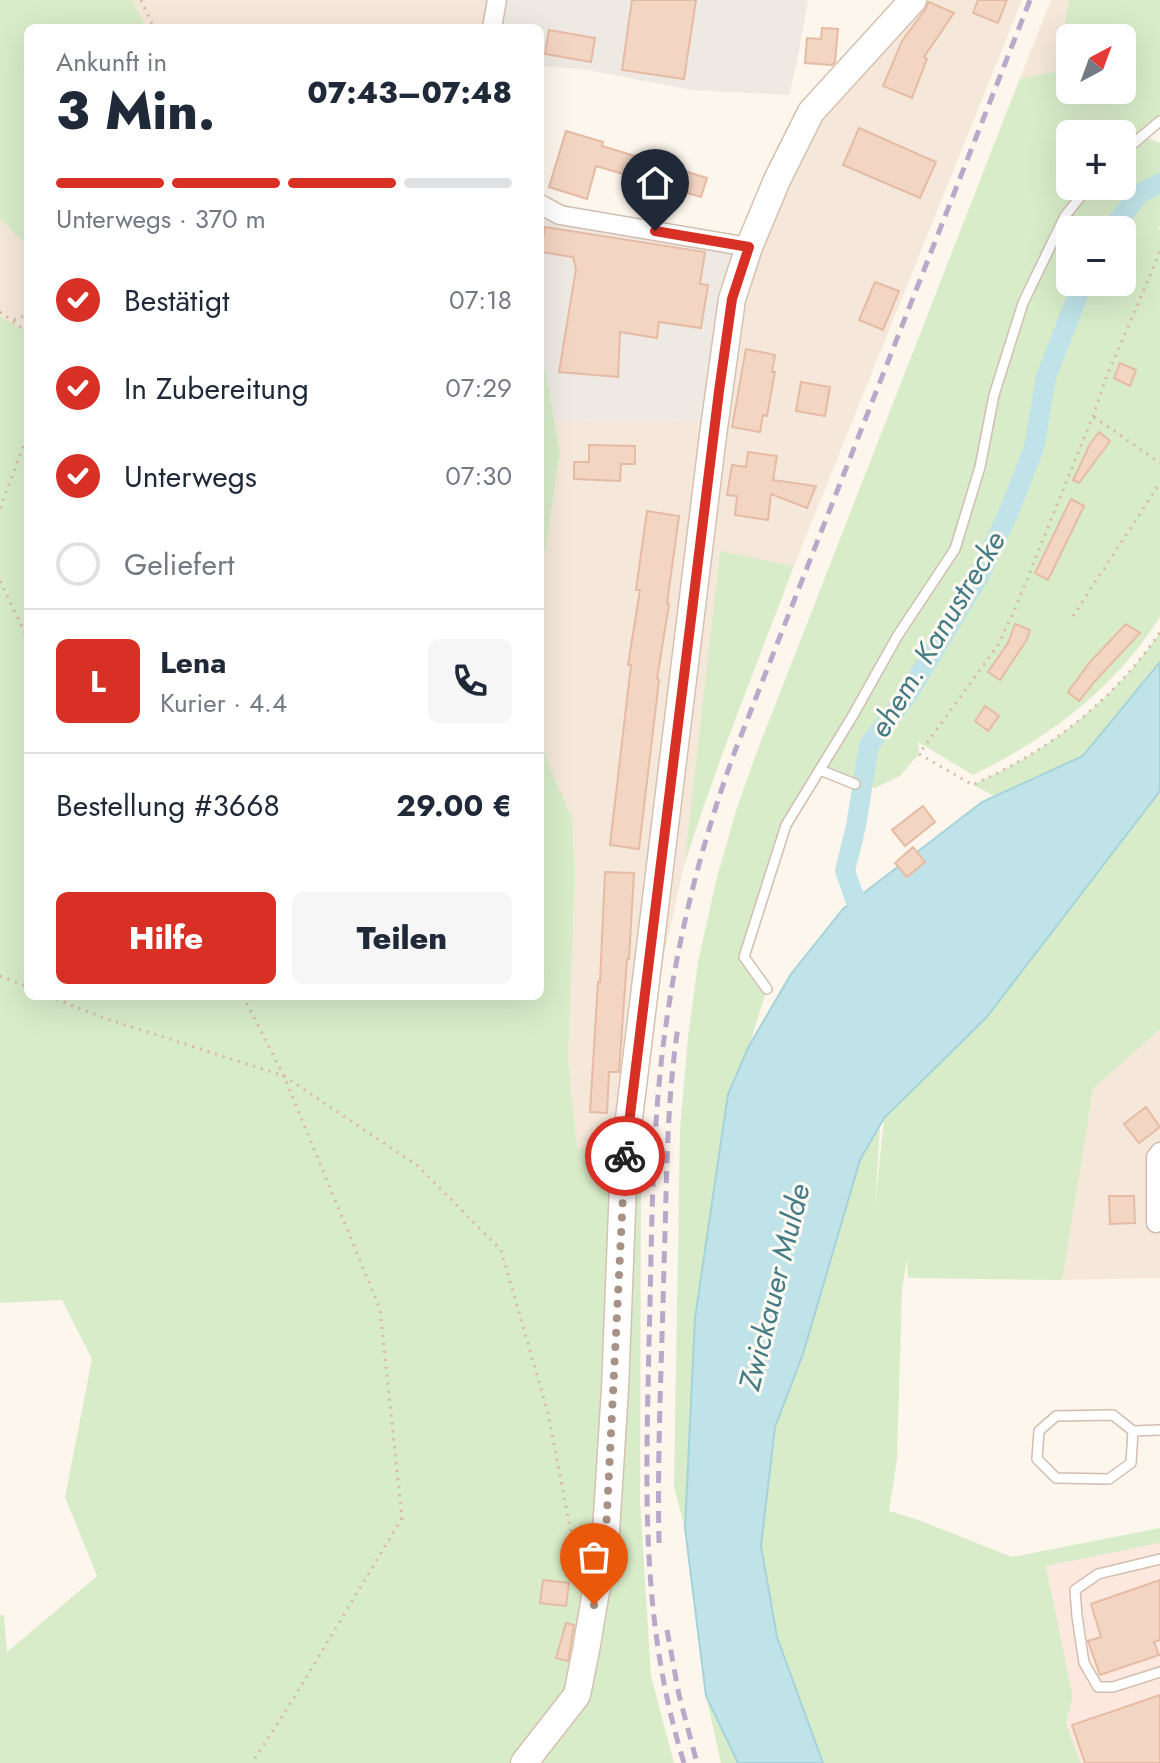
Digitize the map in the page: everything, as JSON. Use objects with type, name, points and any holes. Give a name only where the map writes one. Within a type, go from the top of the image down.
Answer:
[{"type":"street","points":[[493,24],[497,0]]},
{"type":"street","points":[[524,1763],[577,1695],[606,1532],[624,1159],[732,299],[749,247],[777,180],[811,112],[913,0]]},
{"type":"street","points":[[544,206],[560,215],[749,247]]},
{"type":"street","points":[[1156,1223],[1156,1157],[1160,1152]]},
{"type":"lane","points":[[1136,141],[1160,121]]},
{"type":"lane","points":[[767,989],[744,957],[786,825],[898,635],[955,549],[980,467],[994,395],[1023,303],[1065,216],[1078,200]]},
{"type":"lane","points":[[820,770],[855,784]]},
{"type":"lane","points":[[1133,1431],[1131,1463],[1109,1479],[1056,1478],[1037,1459],[1039,1431],[1056,1416],[1113,1415],[1133,1431],[1160,1430]]},
{"type":"lane","points":[[1160,1559],[1098,1574],[1075,1590],[1084,1663],[1098,1687],[1113,1687],[1160,1672]]},
{"type":"path","points":[[141,0],[152,24]]},
{"type":"path","points":[[1160,254],[1106,378],[1021,596],[998,645],[919,754],[973,785],[1018,762],[1078,721],[1111,690],[1160,632]]},
{"type":"path","points":[[0,312],[24,329]]},
{"type":"path","points":[[14,320],[24,316]]},
{"type":"path","points":[[1093,416],[1160,463]]},
{"type":"path","points":[[0,508],[24,445]]},
{"type":"path","points":[[1073,616],[1160,483]]},
{"type":"path","points":[[0,581],[24,631]]},
{"type":"path","points":[[0,976],[24,985]]},
{"type":"path","points":[[59,1000],[101,1017],[284,1076],[418,1166],[501,1250],[548,1413],[579,1575],[598,1582]]},
{"type":"path","points":[[245,1000],[284,1076],[380,1309],[402,1518],[252,1763]]},
{"type":"shaded area","points":[[130,0],[503,0],[500,24],[139,24]]},
{"type":"shaded area","points":[[503,0],[808,0],[789,95],[691,90],[583,69],[544,66],[544,24],[500,24]]},
{"type":"shaded area","points":[[913,0],[1022,0],[794,566],[720,552],[684,866],[651,1029],[642,1112],[641,1167],[633,1168],[577,1148],[568,1059],[575,875],[572,818],[544,748],[544,555],[560,452],[555,420],[715,421],[732,299],[811,112]]},
{"type":"shaded area","points":[[1051,0],[1069,0],[1064,24],[1056,24],[1055,72],[1020,78]]},
{"type":"shaded area","points":[[544,205],[749,247],[715,421],[555,420],[544,366]]},
{"type":"shaded area","points":[[0,219],[24,242],[24,328],[0,316]]},
{"type":"shaded area","points":[[1160,1029],[1160,1278],[1062,1280],[1064,1245],[1093,1089]]},
{"type":"shaded area","points":[[1160,1543],[1160,1763],[1081,1763],[1066,1723],[1073,1697],[1046,1565]]},
{"type":"green space","points":[[0,0],[132,0],[144,24],[24,24],[24,242],[0,219]]},
{"type":"green space","points":[[1069,0],[1160,0],[1160,117],[1143,136],[1160,143],[1160,617],[1122,667],[1100,689],[1054,728],[1028,745],[973,775],[918,742],[919,754],[900,776],[875,788],[820,770],[786,825],[744,957],[767,989],[749,1046],[728,1094],[695,1318],[685,1528],[674,1487],[680,1129],[698,962],[717,877],[756,754],[1020,78],[1055,72],[1056,67],[1056,104],[1136,104],[1136,24],[1064,24]]},
{"type":"green space","points":[[0,316],[24,328],[24,1000],[544,1000],[544,748],[572,818],[575,875],[568,1059],[577,1147],[633,1168],[641,1167],[640,1501],[651,1676],[674,1763],[0,1763],[0,1615],[4,1615],[7,1652],[97,1576],[65,1497],[92,1359],[62,1300],[0,1303]]},
{"type":"green space","points":[[544,366],[560,452],[544,555]]},
{"type":"green space","points":[[720,551],[794,566],[684,866]]},
{"type":"green space","points":[[1160,632],[1160,662],[1083,756],[995,796],[973,785],[1038,750],[1078,721],[1131,670]]},
{"type":"green space","points":[[1160,791],[1160,1029],[1093,1089],[1062,1280],[908,1278],[907,1260],[902,1289],[897,1459],[889,1511],[1012,1557],[1160,1528],[1160,1543],[1046,1566],[1073,1697],[1066,1723],[1081,1763],[823,1763],[777,1637],[761,1546],[775,1427],[803,1354],[860,1160],[880,1126],[875,1207],[884,1118],[986,1018]]},
{"type":"green space","points":[[706,1696],[738,1763],[721,1763]]},
{"type":"water","name":"Zwickauer Mulde","points":[[1160,662],[1160,791],[986,1018],[884,1118],[860,1160],[803,1354],[775,1427],[761,1546],[777,1637],[823,1763],[738,1763],[706,1696],[685,1528],[695,1318],[728,1094],[749,1046],[791,974],[843,909],[982,802],[1083,756]]},
{"type":"building","points":[[632,0],[696,0],[684,79],[622,70]]},
{"type":"building","points":[[978,0],[1007,0],[998,23],[973,13]]},
{"type":"building","points":[[929,2],[954,13],[924,57],[927,59],[912,98],[883,86],[902,41]]},
{"type":"building","points":[[822,28],[838,29],[835,62],[832,65],[805,63],[807,38],[821,39]]},
{"type":"building","points":[[549,30],[595,38],[591,62],[545,54]]},
{"type":"building","points":[[859,128],[936,162],[920,198],[843,165]]},
{"type":"building","points":[[566,131],[603,142],[602,146],[707,178],[701,197],[596,166],[587,199],[549,187]]},
{"type":"building","points":[[545,227],[705,252],[700,284],[708,285],[701,328],[659,322],[657,338],[620,332],[618,377],[559,372],[576,269],[573,257],[544,252]]},
{"type":"building","points":[[875,282],[899,291],[883,330],[859,320]]},
{"type":"building","points":[[746,349],[775,355],[767,416],[763,415],[760,432],[732,427]]},
{"type":"building","points":[[1120,363],[1136,370],[1130,386],[1114,378]]},
{"type":"building","points":[[801,382],[830,387],[825,416],[796,411]]},
{"type":"building","points":[[1099,432],[1110,441],[1079,483],[1073,480]]},
{"type":"building","points":[[589,445],[635,446],[635,464],[621,464],[620,481],[574,479],[574,462],[589,462]]},
{"type":"building","points":[[748,452],[777,456],[773,480],[816,486],[807,508],[771,494],[768,520],[735,515],[737,496],[727,495],[732,465],[746,467]]},
{"type":"building","points":[[1071,499],[1084,506],[1048,580],[1035,573]]},
{"type":"building","points":[[647,511],[679,516],[657,679],[639,849],[610,845]]},
{"type":"building","points":[[1015,624],[1030,630],[1000,680],[988,672],[1008,643]]},
{"type":"building","points":[[1126,624],[1140,633],[1079,701],[1068,692],[1090,662]]},
{"type":"building","points":[[985,706],[999,716],[988,731],[975,721]]},
{"type":"building","points":[[923,806],[935,822],[905,846],[892,830]]},
{"type":"building","points":[[913,847],[925,862],[907,877],[895,863]]},
{"type":"building","points":[[605,872],[634,873],[619,1072],[609,1072],[607,1113],[590,1112]]},
{"type":"building","points":[[1146,1107],[1160,1127],[1139,1143],[1124,1124]]},
{"type":"building","points":[[1109,1196],[1134,1196],[1135,1223],[1110,1224]]},
{"type":"building","points":[[543,1580],[569,1583],[566,1606],[540,1603]]},
{"type":"building","points":[[1160,1580],[1160,1640],[1154,1642],[1159,1655],[1100,1675],[1088,1641],[1101,1637],[1091,1604]]},
{"type":"building","points":[[566,1623],[574,1625],[568,1661],[556,1658]]},
{"type":"building","points":[[1160,1695],[1160,1763],[1085,1763],[1072,1725]]},
{"type":"waterway","name":"ehem. Kanustrecke","points":[[1122,216],[1139,194],[1160,183]]},
{"type":"waterway","name":"ehem. Kanustrecke","points":[[855,899],[845,871],[869,745],[906,697],[979,576],[1008,514],[1034,448],[1046,377],[1078,296]]},
{"type":"railway","points":[[684,1763],[660,1658],[653,1606],[647,1502],[654,1152],[664,1039],[683,929],[711,821],[735,751],[1030,0]]},
{"type":"railway","points":[[659,1543],[668,1145],[678,1027]]},
{"type":"railway","points":[[667,1630],[679,1695],[697,1763]]},
{"type":"way so far","points":[[594,1605],[606,1532],[625,1156]]},
{"type":"route","points":[[625,1156],[719,391],[732,299],[749,247],[655,231]]}]
